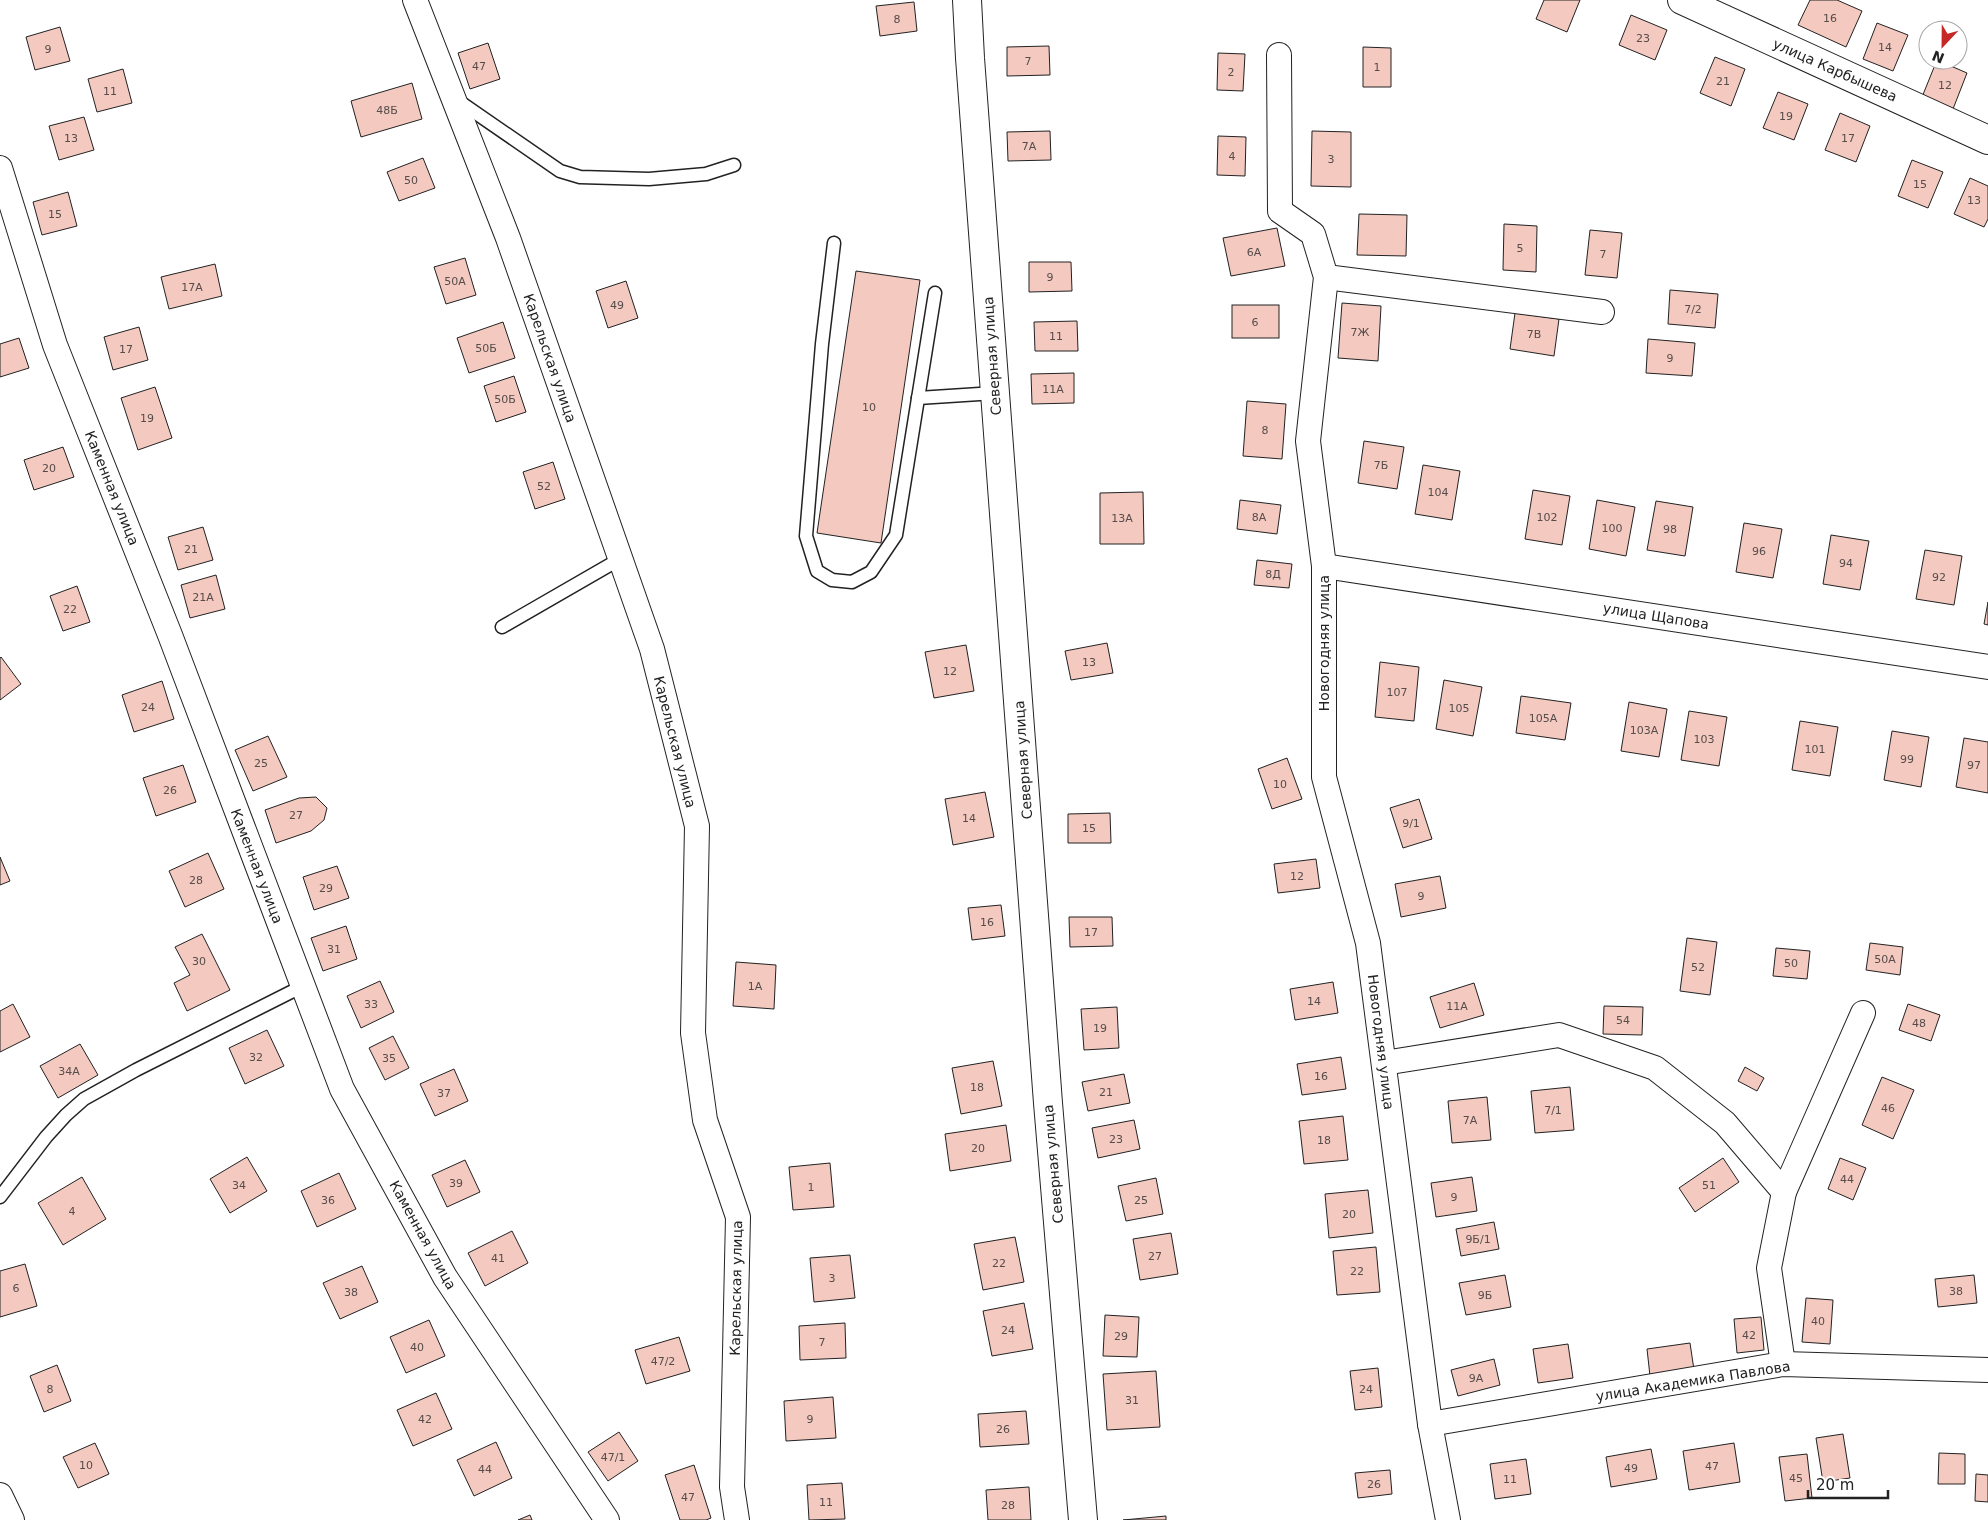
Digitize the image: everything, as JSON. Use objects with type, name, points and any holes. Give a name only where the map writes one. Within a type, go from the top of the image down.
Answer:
[{"type":"main road","name":"Северная улица","points":[[967,0],[1048,1103],[1083,1520]]},
{"type":"main road","name":"улица Карбышева","points":[[1682,0],[1988,140]]},
{"type":"street","name":"Карельская улица","points":[[415,0],[508,238],[652,649],[697,826],[693,1033],[705,1120],[738,1217],[732,1487],[737,1520]]},
{"type":"street","points":[[1279,55],[1280,211],[1313,234],[1326,277],[1602,312]]},
{"type":"street","name":"Каменная улица","points":[[0,168],[55,345],[170,635],[342,1089],[445,1277],[607,1520]]},
{"type":"street","name":"Новогодняя улица","points":[[1326,277],[1308,442],[1324,566],[1324,777],[1368,943],[1430,1424],[1448,1520]]},
{"type":"street","name":"улица Щапова","points":[[1324,566],[1988,667]]},
{"type":"street","points":[[1783,1364],[1769,1268],[1784,1192],[1863,1013]]},
{"type":"street","points":[[1384,1063],[1559,1035],[1655,1068],[1725,1123],[1784,1192]]},
{"type":"street","name":"улица Академика Павлова","points":[[1430,1424],[1783,1364],[1988,1370]]},
{"type":"street","points":[[0,1495],[12,1520]]},
{"type":"lane","points":[[453,98],[560,171],[580,177],[649,179],[706,174],[734,165]]},
{"type":"lane","points":[[834,243],[822,344],[806,536],[817,571],[832,580],[852,582],[871,572],[896,535],[936,293]]},
{"type":"lane","points":[[918,398],[995,393]]},
{"type":"lane","points":[[502,627],[620,560]]},
{"type":"lane","points":[[0,1197],[46,1137],[84,1099],[136,1070],[303,986]]},
{"type":"building","points":[[1544,0],[1580,0],[1567,32],[1536,19]]},
{"type":"building","points":[[1810,0],[1837,0],[1862,11],[1846,47],[1798,25]]},
{"type":"building","points":[[914,2],[917,31],[880,36],[876,6]]},
{"type":"building","points":[[1631,15],[1667,30],[1655,60],[1619,45]]},
{"type":"building","points":[[1877,23],[1908,35],[1893,71],[1863,59]]},
{"type":"building","points":[[60,27],[70,61],[35,70],[26,37]]},
{"type":"building","points":[[488,43],[500,79],[470,89],[458,53]]},
{"type":"building","points":[[1049,46],[1050,75],[1007,76],[1007,47]]},
{"type":"building","points":[[1363,47],[1391,48],[1391,87],[1363,87]]},
{"type":"building","points":[[1218,53],[1245,54],[1243,91],[1217,90]]},
{"type":"building","points":[[1715,57],[1745,69],[1731,106],[1700,93]]},
{"type":"building","points":[[123,69],[132,103],[97,112],[88,79]]},
{"type":"building","points":[[1933,70],[1960,70],[1967,73],[1953,109],[1922,97]]},
{"type":"building","points":[[412,83],[422,119],[361,137],[351,101]]},
{"type":"building","points":[[1778,92],[1808,104],[1794,140],[1763,128]]},
{"type":"building","points":[[1840,113],[1870,126],[1856,162],[1825,150]]},
{"type":"building","points":[[84,117],[94,150],[59,160],[49,126]]},
{"type":"building","points":[[1050,131],[1051,160],[1008,161],[1007,132]]},
{"type":"building","points":[[1312,131],[1351,132],[1351,187],[1311,186]]},
{"type":"building","points":[[1218,136],[1246,137],[1245,176],[1217,175]]},
{"type":"building","points":[[423,158],[435,188],[399,201],[387,172]]},
{"type":"building","points":[[1912,160],[1943,172],[1928,208],[1898,196]]},
{"type":"building","points":[[1970,178],[1988,186],[1988,219],[1984,227],[1954,214]]},
{"type":"building","points":[[68,192],[77,226],[42,235],[33,202]]},
{"type":"building","points":[[1359,214],[1407,215],[1406,256],[1357,255]]},
{"type":"building","points":[[1504,224],[1537,226],[1536,272],[1503,270]]},
{"type":"building","points":[[1277,228],[1285,266],[1231,276],[1223,238]]},
{"type":"building","points":[[1590,230],[1622,233],[1617,278],[1585,275]]},
{"type":"building","points":[[465,258],[476,295],[446,304],[434,267]]},
{"type":"building","points":[[1029,262],[1071,262],[1072,291],[1029,292]]},
{"type":"building","points":[[215,264],[222,296],[169,309],[161,277]]},
{"type":"building","points":[[856,271],[920,280],[881,543],[817,533]]},
{"type":"building","points":[[626,281],[638,318],[608,328],[596,291]]},
{"type":"building","points":[[1670,290],[1718,294],[1715,328],[1668,324]]},
{"type":"building","points":[[1342,303],[1381,306],[1378,361],[1338,358]]},
{"type":"building","points":[[1232,305],[1279,305],[1279,338],[1232,338]]},
{"type":"building","points":[[1515,313],[1559,319],[1554,356],[1510,349]]},
{"type":"building","points":[[1077,321],[1078,351],[1035,351],[1034,322]]},
{"type":"building","points":[[503,322],[515,358],[469,373],[457,338]]},
{"type":"building","points":[[139,327],[148,360],[113,370],[104,337]]},
{"type":"building","points":[[19,338],[29,368],[0,377],[0,344]]},
{"type":"building","points":[[1648,339],[1695,343],[1692,376],[1646,373]]},
{"type":"building","points":[[1074,373],[1074,403],[1032,404],[1031,374]]},
{"type":"building","points":[[514,376],[526,412],[496,422],[484,386]]},
{"type":"building","points":[[155,387],[172,438],[138,450],[121,398]]},
{"type":"building","points":[[1247,401],[1286,404],[1282,459],[1243,456]]},
{"type":"building","points":[[1364,441],[1404,447],[1397,489],[1358,483]]},
{"type":"building","points":[[63,447],[74,477],[34,490],[24,460]]},
{"type":"building","points":[[553,462],[565,499],[535,509],[523,472]]},
{"type":"building","points":[[1423,465],[1460,471],[1452,520],[1415,514]]},
{"type":"building","points":[[1533,490],[1570,496],[1562,545],[1525,539]]},
{"type":"building","points":[[1143,492],[1144,544],[1100,544],[1100,493]]},
{"type":"building","points":[[1240,500],[1281,505],[1277,534],[1237,529]]},
{"type":"building","points":[[1597,500],[1635,507],[1626,556],[1589,549]]},
{"type":"building","points":[[1656,501],[1693,507],[1685,556],[1647,550]]},
{"type":"building","points":[[1744,523],[1782,529],[1773,578],[1736,572]]},
{"type":"building","points":[[203,527],[213,560],[178,570],[168,537]]},
{"type":"building","points":[[1831,535],[1869,541],[1860,590],[1823,584]]},
{"type":"building","points":[[1925,550],[1962,556],[1954,605],[1916,599]]},
{"type":"building","points":[[1257,560],[1292,564],[1289,588],[1254,585]]},
{"type":"building","points":[[216,575],[225,609],[190,618],[181,585]]},
{"type":"building","points":[[77,586],[90,622],[63,631],[50,596]]},
{"type":"building","points":[[1988,602],[1988,625],[1984,624]]},
{"type":"building","points":[[1107,643],[1113,673],[1071,680],[1065,651]]},
{"type":"building","points":[[966,645],[974,691],[934,698],[925,652]]},
{"type":"building","points":[[0,658],[21,684],[0,700]]},
{"type":"building","points":[[1380,662],[1419,667],[1414,721],[1375,717]]},
{"type":"building","points":[[1444,680],[1482,687],[1473,736],[1436,729]]},
{"type":"building","points":[[162,681],[174,719],[134,732],[122,695]]},
{"type":"building","points":[[1521,696],[1571,703],[1565,740],[1516,733]]},
{"type":"building","points":[[1629,702],[1667,709],[1659,757],[1621,751]]},
{"type":"building","points":[[1689,711],[1727,717],[1719,766],[1681,760]]},
{"type":"building","points":[[1800,721],[1838,727],[1830,776],[1792,770]]},
{"type":"building","points":[[1892,731],[1929,737],[1921,787],[1884,780]]},
{"type":"building","points":[[268,736],[287,777],[253,791],[235,750]]},
{"type":"building","points":[[1964,738],[1988,742],[1988,793],[1956,787]]},
{"type":"building","points":[[1287,758],[1302,799],[1272,809],[1258,769]]},
{"type":"building","points":[[183,765],[196,802],[156,816],[143,778]]},
{"type":"building","points":[[985,792],[994,837],[953,845],[945,799]]},
{"type":"building","points":[[316,797],[327,808],[324,820],[311,831],[276,843],[265,810],[299,798]]},
{"type":"building","points":[[1419,799],[1432,839],[1403,848],[1390,808]]},
{"type":"building","points":[[1110,813],[1111,843],[1068,843],[1068,814]]},
{"type":"building","points":[[208,853],[224,889],[185,907],[169,871]]},
{"type":"building","points":[[0,857],[10,881],[0,885]]},
{"type":"building","points":[[1316,859],[1320,888],[1278,893],[1274,864]]},
{"type":"building","points":[[337,866],[349,898],[314,910],[303,877]]},
{"type":"building","points":[[1440,876],[1446,908],[1401,917],[1395,884]]},
{"type":"building","points":[[1001,905],[1005,936],[972,940],[968,908]]},
{"type":"building","points":[[1069,917],[1112,917],[1113,946],[1070,947]]},
{"type":"building","points":[[346,926],[357,959],[323,971],[311,938]]},
{"type":"building","points":[[202,934],[230,990],[187,1011],[174,983],[190,975],[175,947]]},
{"type":"building","points":[[1687,938],[1717,942],[1710,995],[1680,991]]},
{"type":"building","points":[[1870,943],[1903,947],[1900,975],[1866,970]]},
{"type":"building","points":[[1776,948],[1810,951],[1807,979],[1773,976]]},
{"type":"building","points":[[736,962],[776,965],[774,1009],[733,1006]]},
{"type":"building","points":[[380,981],[394,1012],[361,1028],[347,996]]},
{"type":"building","points":[[1333,982],[1338,1013],[1295,1020],[1290,989]]},
{"type":"building","points":[[1474,983],[1484,1015],[1440,1028],[1430,997]]},
{"type":"building","points":[[13,1004],[30,1037],[0,1052],[0,1011]]},
{"type":"building","points":[[1908,1004],[1940,1015],[1931,1041],[1899,1030]]},
{"type":"building","points":[[1604,1006],[1643,1007],[1642,1035],[1603,1034]]},
{"type":"building","points":[[1117,1007],[1119,1048],[1084,1050],[1081,1009]]},
{"type":"building","points":[[267,1030],[284,1066],[245,1084],[229,1048]]},
{"type":"building","points":[[393,1036],[409,1068],[385,1080],[369,1048]]},
{"type":"building","points":[[80,1044],[98,1075],[58,1098],[40,1066]]},
{"type":"building","points":[[1341,1057],[1346,1089],[1302,1095],[1297,1064]]},
{"type":"building","points":[[993,1061],[1002,1106],[961,1114],[952,1068]]},
{"type":"building","points":[[1745,1067],[1764,1078],[1757,1091],[1738,1081]]},
{"type":"building","points":[[454,1069],[468,1101],[435,1116],[420,1084]]},
{"type":"building","points":[[1124,1074],[1130,1103],[1088,1111],[1082,1082]]},
{"type":"building","points":[[1882,1077],[1914,1090],[1893,1139],[1862,1125]]},
{"type":"building","points":[[1570,1087],[1574,1130],[1535,1133],[1531,1091]]},
{"type":"building","points":[[1487,1097],[1491,1140],[1452,1143],[1448,1101]]},
{"type":"building","points":[[1343,1116],[1348,1160],[1304,1164],[1299,1121]]},
{"type":"building","points":[[1134,1120],[1140,1149],[1098,1158],[1092,1128]]},
{"type":"building","points":[[1006,1125],[1011,1161],[950,1171],[945,1134]]},
{"type":"building","points":[[247,1157],[267,1191],[230,1213],[210,1179]]},
{"type":"building","points":[[1723,1158],[1739,1182],[1695,1212],[1679,1188]]},
{"type":"building","points":[[1840,1158],[1866,1168],[1853,1200],[1828,1189]]},
{"type":"building","points":[[465,1160],[480,1192],[447,1207],[432,1175]]},
{"type":"building","points":[[830,1163],[834,1207],[793,1210],[789,1167]]},
{"type":"building","points":[[339,1173],[356,1209],[317,1227],[301,1191]]},
{"type":"building","points":[[82,1177],[106,1219],[63,1245],[38,1203]]},
{"type":"building","points":[[1472,1177],[1477,1211],[1436,1217],[1431,1183]]},
{"type":"building","points":[[1156,1178],[1163,1214],[1126,1221],[1118,1186]]},
{"type":"building","points":[[1368,1190],[1373,1233],[1329,1238],[1325,1194]]},
{"type":"building","points":[[1494,1222],[1499,1249],[1461,1256],[1456,1229]]},
{"type":"building","points":[[512,1231],[528,1263],[485,1286],[468,1253]]},
{"type":"building","points":[[1171,1233],[1178,1274],[1140,1280],[1133,1239]]},
{"type":"building","points":[[1015,1237],[1024,1282],[983,1290],[974,1244]]},
{"type":"building","points":[[1376,1247],[1380,1292],[1337,1295],[1333,1251]]},
{"type":"building","points":[[850,1255],[855,1298],[814,1302],[810,1258]]},
{"type":"building","points":[[25,1264],[37,1306],[0,1317],[0,1271]]},
{"type":"building","points":[[362,1266],[378,1302],[340,1319],[323,1283]]},
{"type":"building","points":[[1505,1275],[1511,1307],[1466,1315],[1459,1283]]},
{"type":"building","points":[[1974,1275],[1977,1303],[1938,1307],[1935,1279]]},
{"type":"building","points":[[1806,1298],[1833,1300],[1830,1344],[1802,1342]]},
{"type":"building","points":[[1024,1303],[1033,1349],[992,1356],[983,1311]]},
{"type":"building","points":[[1105,1315],[1139,1317],[1137,1357],[1103,1356]]},
{"type":"building","points":[[1761,1317],[1764,1350],[1737,1353],[1734,1319]]},
{"type":"building","points":[[429,1320],[445,1356],[406,1373],[390,1337]]},
{"type":"building","points":[[845,1323],[846,1358],[800,1360],[799,1326]]},
{"type":"building","points":[[679,1337],[690,1371],[646,1384],[635,1350]]},
{"type":"building","points":[[1690,1343],[1694,1370],[1650,1376],[1647,1349]]},
{"type":"building","points":[[1568,1344],[1573,1378],[1538,1383],[1533,1349]]},
{"type":"building","points":[[1494,1359],[1500,1385],[1458,1396],[1451,1370]]},
{"type":"building","points":[[57,1365],[71,1401],[44,1412],[30,1376]]},
{"type":"building","points":[[1378,1368],[1382,1407],[1355,1410],[1350,1371]]},
{"type":"building","points":[[1156,1371],[1160,1427],[1107,1430],[1103,1374]]},
{"type":"building","points":[[436,1393],[452,1429],[413,1446],[397,1410]]},
{"type":"building","points":[[833,1397],[836,1438],[786,1441],[784,1401]]},
{"type":"building","points":[[1026,1411],[1029,1444],[980,1447],[978,1414]]},
{"type":"building","points":[[619,1432],[638,1461],[608,1481],[588,1452]]},
{"type":"building","points":[[1843,1434],[1850,1478],[1823,1482],[1816,1438]]},
{"type":"building","points":[[496,1442],[512,1478],[474,1496],[457,1460]]},
{"type":"building","points":[[95,1443],[109,1474],[78,1488],[63,1457]]},
{"type":"building","points":[[1734,1443],[1740,1482],[1689,1490],[1683,1451]]},
{"type":"building","points":[[1651,1449],[1657,1479],[1611,1487],[1606,1457]]},
{"type":"building","points":[[1939,1453],[1965,1454],[1965,1484],[1938,1484]]},
{"type":"building","points":[[1807,1454],[1812,1498],[1785,1501],[1779,1457]]},
{"type":"building","points":[[1526,1459],[1531,1494],[1495,1499],[1490,1464]]},
{"type":"building","points":[[694,1465],[711,1518],[706,1520],[680,1520],[665,1475]]},
{"type":"building","points":[[1390,1470],[1392,1494],[1358,1498],[1355,1473]]},
{"type":"building","points":[[1976,1474],[1988,1475],[1988,1502],[1975,1501]]},
{"type":"building","points":[[842,1483],[845,1519],[809,1520],[807,1485]]},
{"type":"building","points":[[1029,1487],[1031,1520],[988,1520],[986,1490]]},
{"type":"building","points":[[530,1515],[532,1520],[518,1520]]},
{"type":"building","points":[[1166,1516],[1166,1520],[1123,1520]]}]
